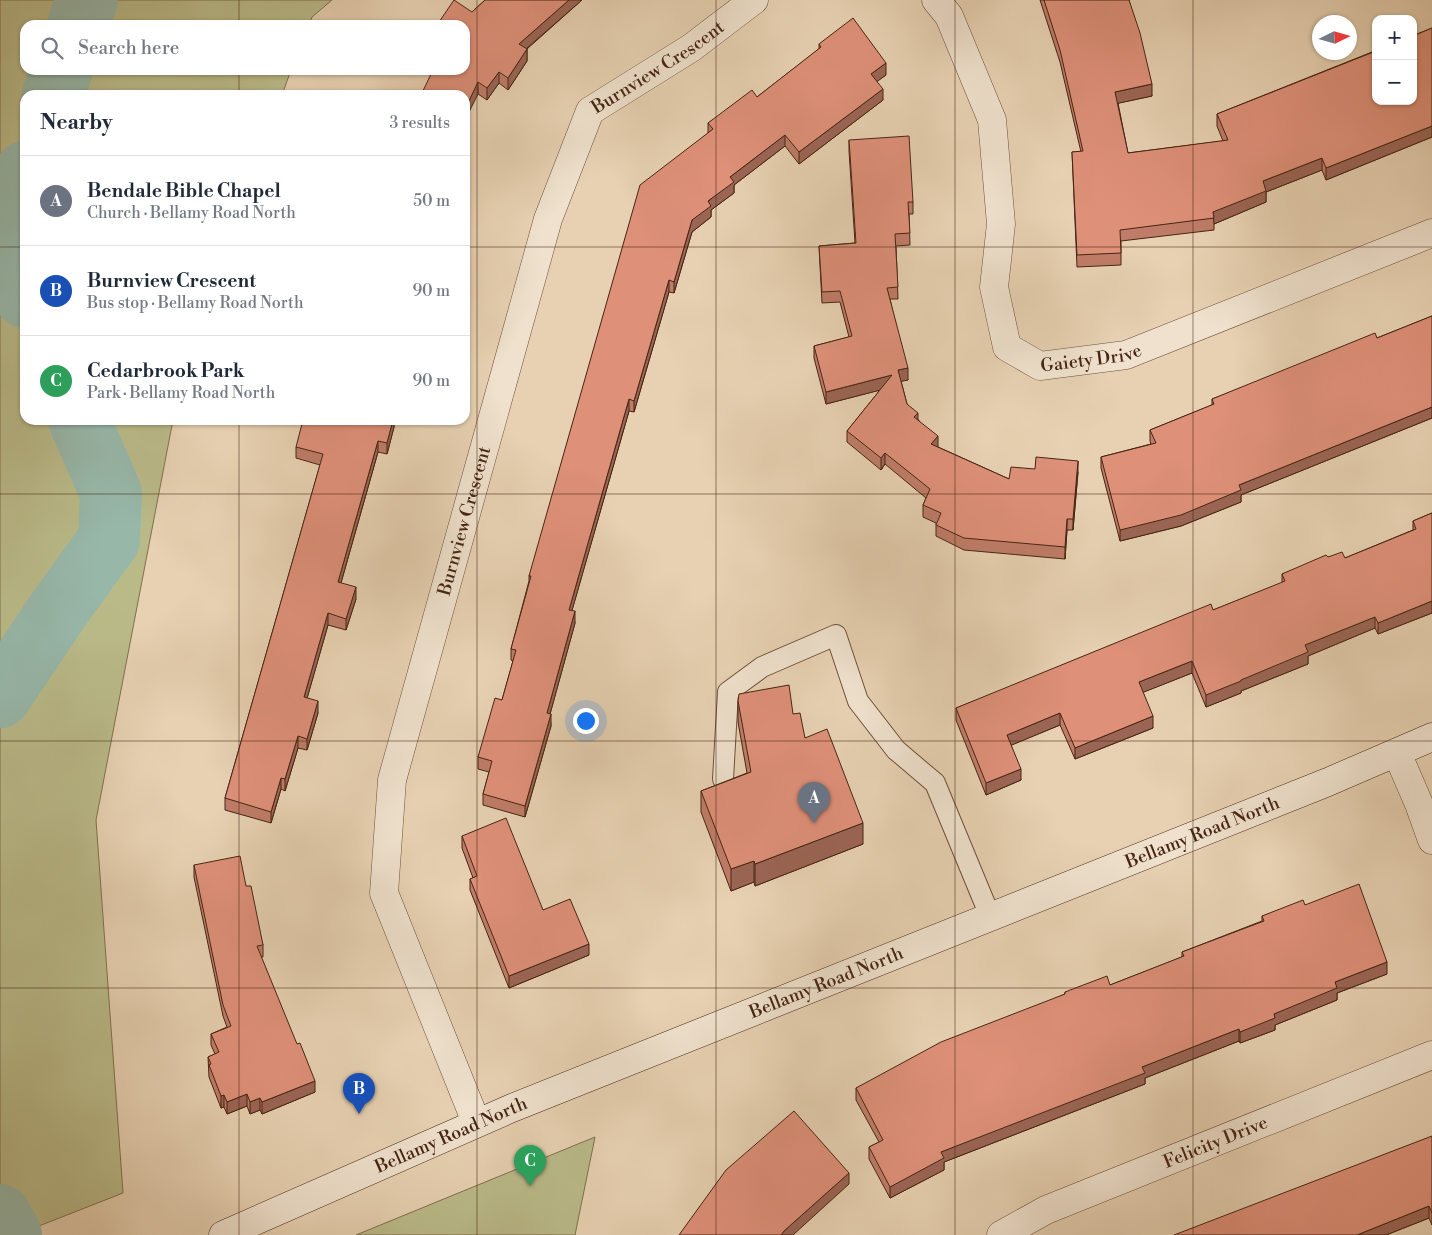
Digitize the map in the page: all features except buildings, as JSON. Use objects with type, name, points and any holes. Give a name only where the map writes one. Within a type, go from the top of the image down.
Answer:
[{"type":"street","name":"Burnview Crescent","points":[[476,1122],[384,893],[392,780],[548,218],[590,111],[691,48],[754,0]]},
{"type":"street","name":"Gaiety Drive","points":[[936,0],[949,16],[992,120],[1002,224],[994,287],[1006,347],[1040,366],[1126,355],[1432,233]]},
{"type":"street","name":"Bellamy Road North","points":[[223,1235],[476,1122],[1432,738]]},
{"type":"street","points":[[1397,753],[1432,840]]},
{"type":"street","name":"Felicity Drive","points":[[1001,1235],[1046,1210],[1432,1055]]},
{"type":"lane","points":[[723,778],[728,692],[762,667],[836,635],[858,701],[896,750],[935,783],[990,916]]},
{"type":"green space","points":[[0,0],[332,0],[311,20],[20,20],[20,75],[289,75],[284,90],[20,90],[20,425],[172,425],[96,820],[123,1193],[16,1235],[0,1235]]},
{"type":"green space","points":[[595,1137],[575,1235],[356,1235]]},
{"type":"waterway","points":[[80,20],[87,0]]},
{"type":"waterway","points":[[55,90],[60,75]]},
{"type":"waterway","points":[[20,186],[8,219],[8,259],[20,286]]},
{"type":"waterway","points":[[0,697],[61,606],[109,540],[111,493],[81,425]]},
{"type":"waterway","points":[[0,1215],[11,1235]]},
{"type":"place","name":"Bendale Bible Chapel","points":[[814,823]]},
{"type":"place","name":"Burnview Crescent","points":[[359,1114]]},
{"type":"place","name":"Cedarbrook Park","points":[[530,1186]]}]
